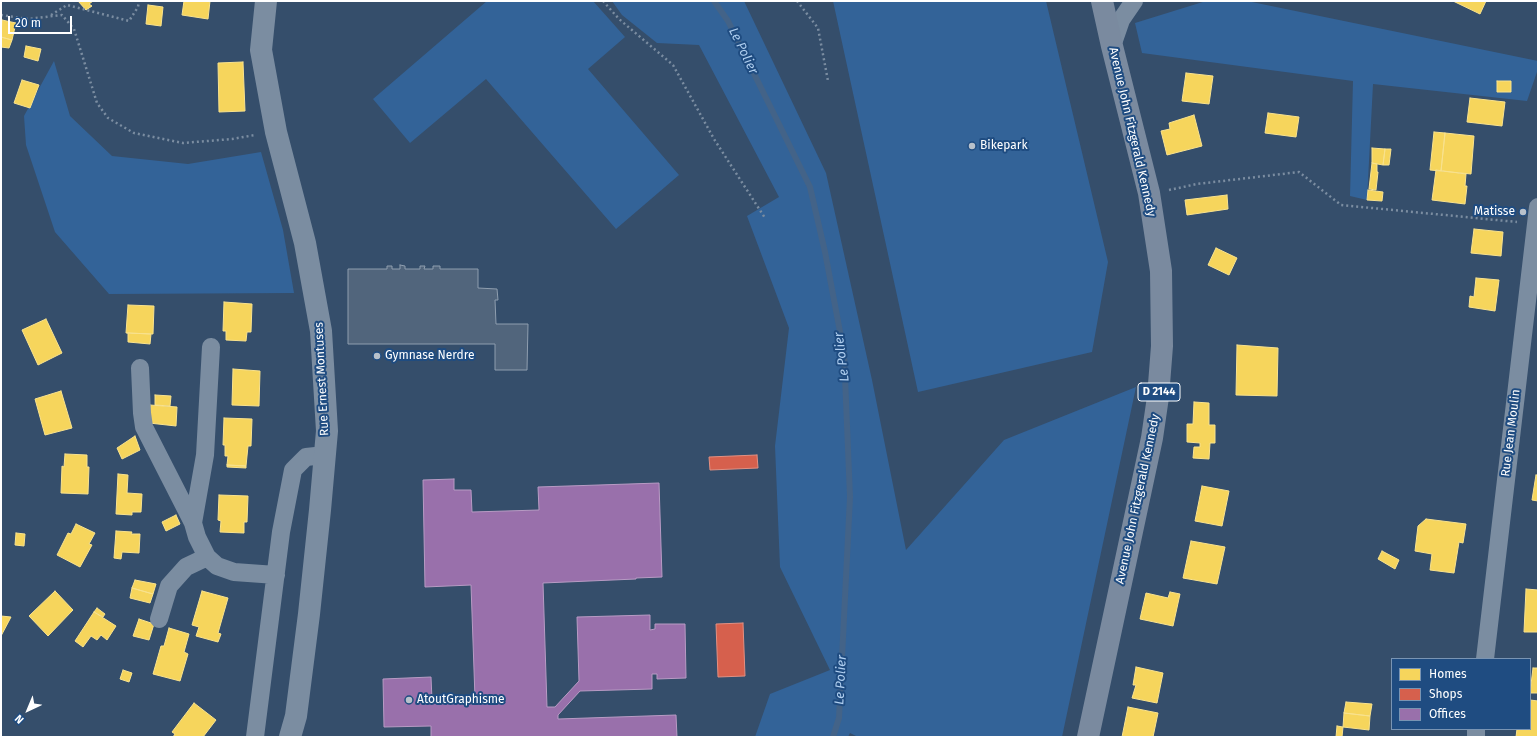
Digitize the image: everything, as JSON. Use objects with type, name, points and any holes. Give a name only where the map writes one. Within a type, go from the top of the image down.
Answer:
[{"type":"main road","name":"Avenue John Fitzgerald Kennedy","points":[[1088,737],[1152,438],[1158,397],[1162,346],[1161,272],[1149,193],[1102,1]]},
{"type":"street","name":"Rue Ernest Montuses","points":[[266,1],[261,50],[276,132],[305,242],[321,331],[327,431],[309,614],[296,716],[290,737]]},
{"type":"street","points":[[1112,46],[1121,20],[1134,1]]},
{"type":"street","name":"Rue Jean Moulin","points":[[1485,658],[1537,215]]},
{"type":"street","points":[[193,523],[205,455],[211,346]]},
{"type":"street","points":[[140,368],[144,427],[193,523],[197,537],[207,558],[217,566],[234,572],[276,575]]},
{"type":"street","points":[[255,737],[281,532],[293,470],[306,457],[324,455]]},
{"type":"street","points":[[159,619],[169,586],[186,567],[207,558]]},
{"type":"path","points":[[51,15],[67,5],[129,21],[138,7],[139,1]]},
{"type":"path","points":[[603,1],[618,19],[673,65],[714,139],[765,218]]},
{"type":"path","points":[[797,1],[818,28],[828,81]]},
{"type":"path","points":[[1,15],[28,19],[51,15],[62,15],[74,28],[97,103],[108,118],[134,133],[183,143],[232,139],[276,132]]},
{"type":"path","points":[[1149,193],[1197,184],[1299,172],[1341,205],[1537,215]]},
{"type":"shaded area","points":[[487,1],[593,1],[625,37],[588,69],[679,175],[616,229],[486,79],[410,143],[373,99]]},
{"type":"shaded area","points":[[612,1],[744,1],[826,173],[872,380],[906,550],[1004,440],[1136,387],[1062,737],[858,737],[850,733],[848,737],[755,737],[770,694],[830,670],[780,567],[775,446],[789,328],[747,216],[779,197],[699,45],[657,43],[622,15]]},
{"type":"shaded area","name":"Bikepark","points":[[833,1],[1046,1],[1108,262],[1092,352],[918,392]]},
{"type":"shaded area","points":[[1206,1],[1247,1],[1538,61],[1538,69],[1527,101],[1373,84],[1367,200],[1350,196],[1353,81],[1142,53],[1135,23]]},
{"type":"shaded area","points":[[54,61],[70,116],[112,156],[188,164],[261,152],[283,230],[294,293],[109,294],[55,232],[26,145],[24,116]]},
{"type":"building: Homes","points":[[78,1],[93,1],[89,4],[92,6],[86,10]]},
{"type":"building: Homes","points":[[184,1],[210,1],[208,19],[182,15]]},
{"type":"building: Homes","points":[[1453,1],[1486,1],[1480,14]]},
{"type":"building: Homes","points":[[148,5],[163,7],[161,26],[146,24]]},
{"type":"building: Homes","points":[[2,20],[16,23],[12,40],[1,37]]},
{"type":"building: Homes","points":[[1,37],[12,40],[9,48],[1,47]]},
{"type":"building: Homes","points":[[26,46],[41,49],[38,61],[24,57]]},
{"type":"building: Homes","points":[[243,62],[245,111],[219,112],[218,63]]},
{"type":"building: Homes","points":[[1186,73],[1213,76],[1209,104],[1182,101]]},
{"type":"building: Homes","points":[[22,80],[39,85],[30,108],[14,103]]},
{"type":"building: Homes","points":[[1497,81],[1511,81],[1511,92],[1497,92]]},
{"type":"building: Homes","points":[[1470,98],[1505,102],[1502,126],[1467,122]]},
{"type":"building: Homes","points":[[1268,113],[1299,117],[1296,137],[1265,133]]},
{"type":"building: Homes","points":[[1194,115],[1202,146],[1167,155],[1161,131],[1170,129],[1169,123]]},
{"type":"building: Homes","points":[[1434,132],[1445,133],[1441,171],[1430,170]]},
{"type":"building: Homes","points":[[1445,133],[1474,136],[1471,174],[1441,171]]},
{"type":"building: Homes","points":[[1372,148],[1385,149],[1383,165],[1372,163]]},
{"type":"building: Homes","points":[[1385,149],[1391,149],[1389,165],[1383,165]]},
{"type":"building: Homes","points":[[1372,163],[1377,164],[1378,172],[1376,190],[1369,189]]},
{"type":"building: Homes","points":[[1436,170],[1466,174],[1465,186],[1467,186],[1465,204],[1432,200]]},
{"type":"building: Homes","points":[[1368,190],[1383,192],[1382,201],[1367,200]]},
{"type":"building: Homes","points":[[1227,195],[1228,209],[1187,215],[1185,200]]},
{"type":"building: Homes","points":[[1474,229],[1503,232],[1501,256],[1471,253]]},
{"type":"building: Homes","points":[[1216,248],[1237,258],[1229,275],[1208,265]]},
{"type":"building: Homes","points":[[1476,278],[1499,280],[1495,311],[1469,307],[1470,296],[1474,297]]},
{"type":"building: Homes","points":[[224,302],[252,304],[251,332],[247,332],[246,341],[226,340],[226,331],[223,331]]},
{"type":"building: Homes","points":[[128,305],[154,306],[153,334],[126,333]]},
{"type":"building: Homes","points":[[46,319],[62,353],[38,365],[22,330]]},
{"type":"building: Homes","points":[[128,333],[151,334],[150,344],[128,342]]},
{"type":"building: Homes","points":[[1237,345],[1278,348],[1277,396],[1236,395]]},
{"type":"building: Homes","points":[[233,369],[260,371],[259,406],[232,405]]},
{"type":"building: Homes","points":[[61,391],[72,428],[45,435],[35,399]]},
{"type":"building: Homes","points":[[155,395],[171,396],[170,406],[155,405]]},
{"type":"building: Homes","points":[[1194,402],[1209,403],[1209,425],[1215,425],[1215,443],[1210,443],[1209,459],[1193,458],[1194,447],[1200,447],[1200,443],[1187,442],[1187,424],[1193,424]]},
{"type":"building: Homes","points":[[150,405],[177,407],[176,426],[149,423]]},
{"type":"building: Homes","points":[[224,418],[252,419],[251,446],[248,446],[246,466],[227,465],[228,456],[225,456],[225,445],[223,445]]},
{"type":"building: Homes","points":[[135,436],[140,450],[122,459],[117,448]]},
{"type":"building: Homes","points":[[65,454],[87,455],[87,467],[89,467],[88,494],[61,493],[62,466],[64,467]]},
{"type":"building: Homes","points":[[227,465],[246,466],[246,468],[227,467]]},
{"type":"building: Homes","points":[[118,474],[128,475],[127,493],[142,494],[141,512],[132,512],[132,515],[116,514]]},
{"type":"building: Homes","points":[[1536,475],[1538,475],[1538,501],[1532,500]]},
{"type":"building: Homes","points":[[1202,486],[1229,491],[1222,526],[1195,521]]},
{"type":"building: Homes","points":[[219,495],[248,496],[247,522],[244,522],[244,533],[220,532],[221,521],[218,520]]},
{"type":"building: Homes","points":[[176,515],[180,524],[166,531],[162,522]]},
{"type":"building: Homes","points":[[1426,519],[1466,524],[1463,543],[1459,542],[1454,573],[1430,570],[1432,554],[1415,551],[1418,526]]},
{"type":"building: Homes","points":[[76,524],[95,533],[89,544],[92,545],[80,567],[57,555],[68,533],[71,534]]},
{"type":"building: Homes","points":[[116,531],[140,534],[139,553],[122,552],[121,559],[114,558]]},
{"type":"building: Homes","points":[[16,533],[25,534],[24,546],[15,545]]},
{"type":"building: Homes","points":[[1191,541],[1225,547],[1217,584],[1183,578]]},
{"type":"building: Homes","points":[[1382,551],[1399,560],[1395,569],[1378,559]]},
{"type":"building: Homes","points":[[135,580],[156,584],[153,594],[132,588]]},
{"type":"building: Homes","points":[[132,588],[153,594],[150,603],[130,598]]},
{"type":"building: Homes","points":[[1526,589],[1538,590],[1538,632],[1524,632]]},
{"type":"building: Homes","points":[[55,591],[73,610],[48,636],[29,616]]},
{"type":"building: Homes","points":[[202,591],[228,598],[218,633],[221,634],[218,642],[196,636],[199,627],[192,625]]},
{"type":"building: Homes","points":[[1170,592],[1180,594],[1173,626],[1140,619],[1146,593],[1168,598]]},
{"type":"building: Homes","points":[[97,608],[105,614],[103,617],[94,612]]},
{"type":"building: Homes","points":[[94,612],[116,626],[107,640],[101,635],[97,640],[91,636],[83,647],[75,641]]},
{"type":"building: Homes","points":[[1,616],[11,617],[1,636]]},
{"type":"building: Homes","points":[[139,619],[154,624],[149,640],[133,636]]},
{"type":"building: Homes","points":[[169,628],[189,634],[184,652],[188,654],[180,681],[153,674],[161,646],[164,646]]},
{"type":"building: Homes","points":[[1136,667],[1163,673],[1157,703],[1132,698],[1136,685],[1133,685]]},
{"type":"building: Homes","points":[[1533,668],[1538,668],[1538,693],[1531,693]]},
{"type":"building: Homes","points":[[123,670],[132,673],[129,682],[120,679]]},
{"type":"building: Homes","points":[[1531,700],[1538,701],[1538,737],[1516,737],[1517,730],[1531,730]]},
{"type":"building: Homes","points":[[1346,702],[1372,704],[1370,716],[1344,713]]},
{"type":"building: Homes","points":[[194,703],[216,720],[203,737],[173,737],[175,734],[172,732]]},
{"type":"building: Homes","points":[[1128,707],[1158,713],[1153,737],[1122,737]]},
{"type":"building: Homes","points":[[1344,713],[1370,716],[1369,730],[1343,727]]},
{"type":"building: Homes","points":[[1337,726],[1343,727],[1342,737],[1336,737]]},
{"type":"building: Shops","points":[[757,455],[758,468],[710,470],[709,457]]},
{"type":"building: Shops","points":[[743,623],[745,676],[718,677],[716,624]]},
{"type":"building: Offices","points":[[454,479],[454,490],[471,490],[472,512],[539,510],[538,487],[659,483],[662,577],[543,583],[547,707],[555,707],[579,681],[577,617],[650,615],[650,630],[655,629],[655,624],[685,624],[686,678],[657,679],[657,674],[652,674],[652,689],[580,691],[558,715],[558,719],[676,715],[677,737],[431,737],[431,726],[384,727],[383,679],[431,677],[432,700],[475,698],[471,585],[425,587],[423,480]]},
{"type":"building: Other","points":[[400,265],[405,266],[405,269],[420,269],[420,266],[425,266],[424,269],[433,269],[433,266],[440,266],[440,269],[478,269],[478,288],[497,289],[498,300],[495,300],[496,324],[528,324],[527,370],[495,370],[495,344],[348,344],[348,269],[387,269],[387,266],[392,266],[392,269],[400,269]]},
{"type":"waterway","name":"Le Polier","points":[[714,1],[728,21],[810,187],[825,252],[844,353],[850,497],[839,718],[833,737]]},
{"type":"place","name":"Bikepark","points":[[972,146]]},
{"type":"place","name":"Matisse","points":[[1523,212]]},
{"type":"place","name":"Gymnase Nerdre","points":[[377,356]]},
{"type":"place","name":"AtoutGraphisme","points":[[409,700]]}]
